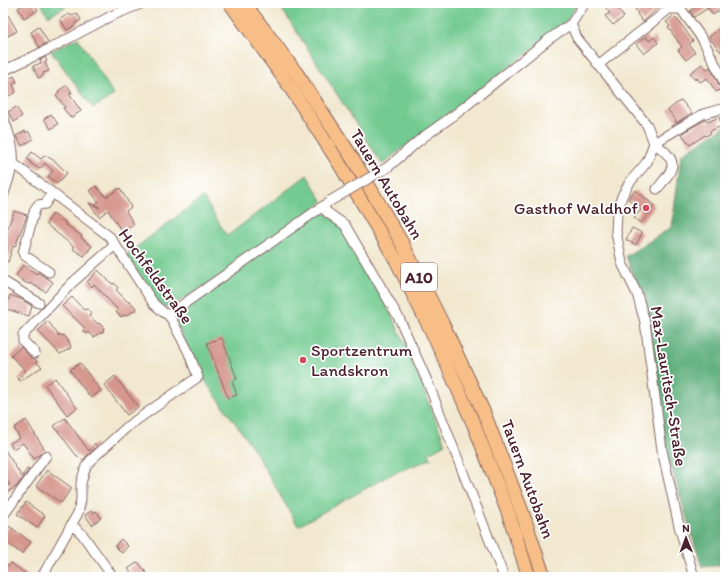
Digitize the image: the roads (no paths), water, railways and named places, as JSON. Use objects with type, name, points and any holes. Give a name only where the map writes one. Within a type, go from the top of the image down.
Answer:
[{"type":"highway","name":"Tauern Autobahn","points":[[230,3],[290,87],[335,157],[396,260],[437,342],[474,425],[509,515],[529,577]]},
{"type":"highway","name":"Tauern Autobahn","points":[[244,3],[297,74],[349,153],[403,245],[445,329],[484,413],[522,512],[544,577]]},
{"type":"street","points":[[3,71],[57,45],[111,16],[144,3]]},
{"type":"street","points":[[168,316],[198,293],[231,272],[330,201],[388,167],[422,138],[457,113],[549,39],[571,24],[585,3]]},
{"type":"street","points":[[598,65],[673,6],[681,9],[703,40],[725,84]]},
{"type":"street","points":[[571,24],[577,38],[647,125],[654,143],[671,159],[673,167],[671,172],[657,189]]},
{"type":"street","points":[[654,143],[703,114],[725,108]]},
{"type":"street","points":[[3,117],[6,133],[13,150],[13,163],[3,197]]},
{"type":"street","name":"Max-Lauritsch-Straße","points":[[654,143],[646,162],[630,182],[622,196],[617,213],[616,232],[622,263],[637,294],[645,322],[662,450],[679,526],[694,577]]},
{"type":"street","name":"Hochfeldstraße","points":[[3,148],[13,163],[110,237],[154,304],[168,316],[188,352],[198,376],[147,414],[128,426],[86,466],[81,483],[81,500],[78,513],[72,525]]},
{"type":"street","points":[[49,272],[23,253],[35,209],[38,205],[45,204],[52,193]]},
{"type":"street","points":[[322,207],[345,225],[400,320],[428,382],[504,577]]},
{"type":"street","points":[[35,353],[23,341],[23,335],[72,283],[115,245]]},
{"type":"street","points":[[3,281],[39,303]]},
{"type":"street","points":[[3,516],[46,456]]},
{"type":"street","points":[[42,577],[72,525],[82,534],[113,577]]},
{"type":"place","name":"Gasthof Waldhof","points":[[646,208]]},
{"type":"place","name":"Sportzentrum Landskron","points":[[303,360]]}]
